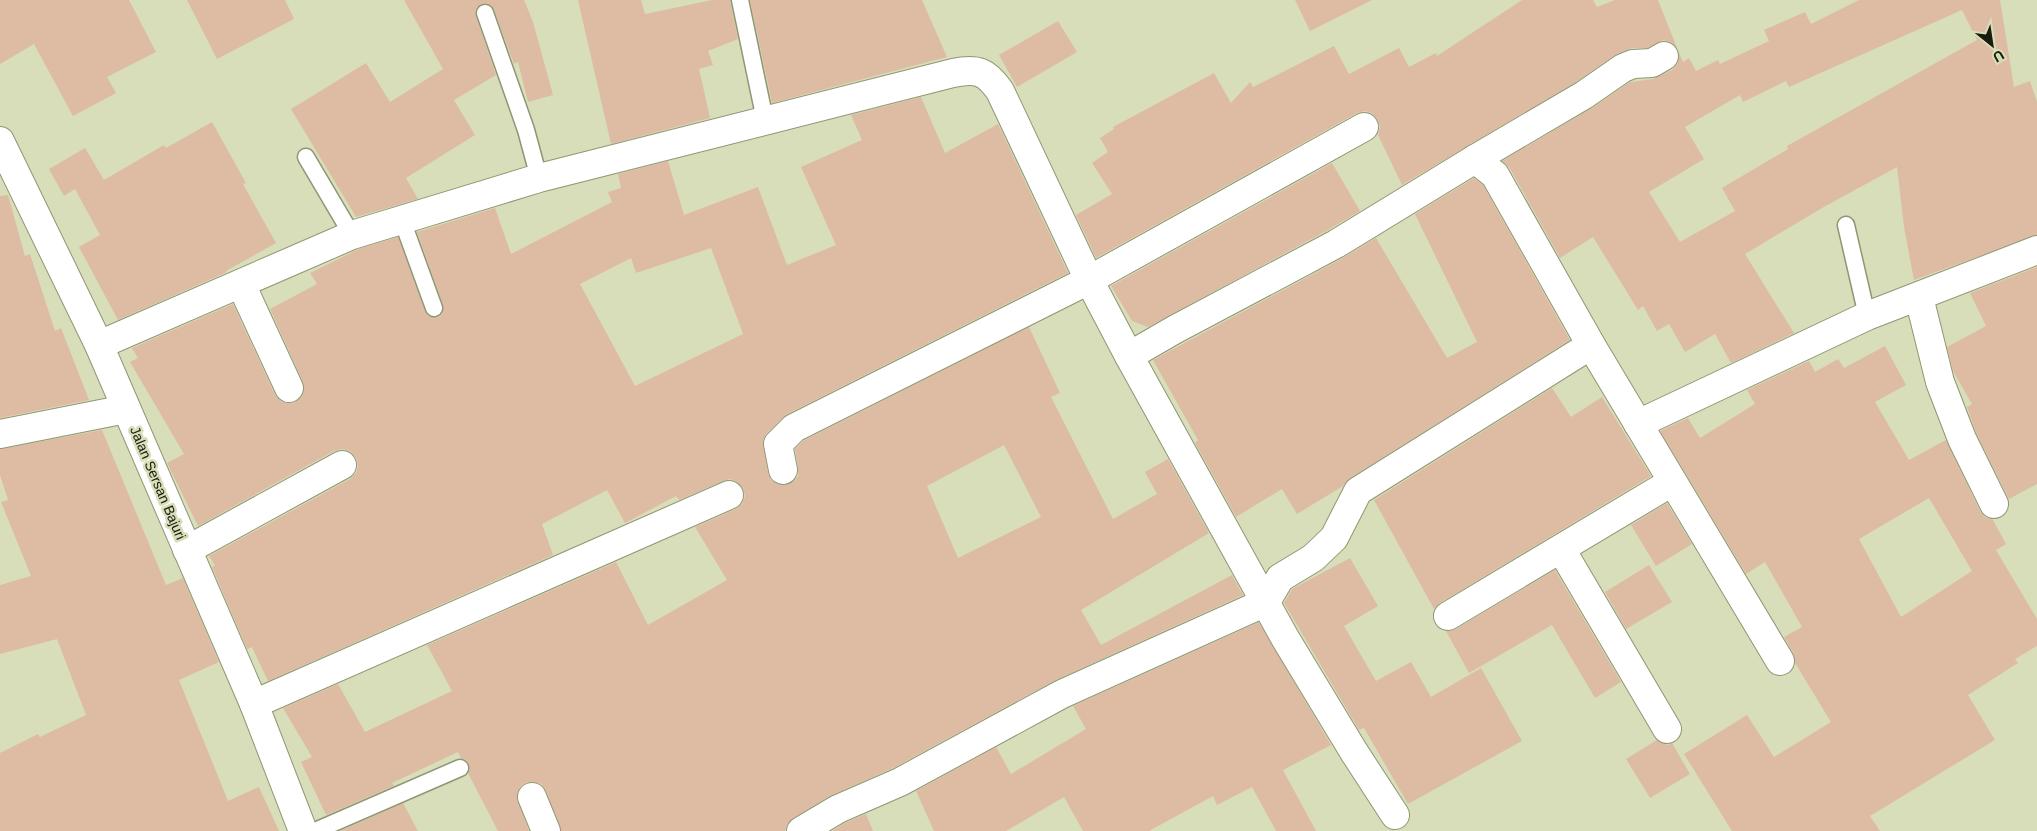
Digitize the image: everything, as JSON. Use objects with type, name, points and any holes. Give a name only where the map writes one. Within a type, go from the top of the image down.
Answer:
[{"type":"street","points":[[1129,356],[1336,244],[1474,159],[1584,95],[1623,68],[1633,64],[1652,63],[1664,56]]},
{"type":"street","points":[[99,345],[352,234],[539,178],[953,73],[977,71],[990,78],[1000,91],[1089,280],[1129,356],[1331,715],[1395,815]]},
{"type":"street","points":[[783,470],[778,444],[794,428],[1089,280],[1364,127]]},
{"type":"street","name":"Jalan Sersan Bajuri","points":[[0,141],[99,345],[254,704],[303,831]]},
{"type":"street","points":[[1474,159],[1495,175],[1591,345],[1780,661]]},
{"type":"street","points":[[1638,424],[1867,316],[2037,250]]},
{"type":"street","points":[[240,284],[289,388]]},
{"type":"street","points":[[1919,297],[1940,382],[1962,439],[1994,504]]},
{"type":"street","points":[[801,831],[838,809],[900,782],[1062,694],[1266,602],[1280,578],[1313,558],[1334,538],[1358,491],[1591,345]]},
{"type":"street","points":[[0,434],[126,409]]},
{"type":"street","points":[[187,550],[342,465]]},
{"type":"street","points":[[1448,616],[1672,482]]},
{"type":"street","points":[[254,704],[729,495]]},
{"type":"street","points":[[1561,549],[1667,729]]},
{"type":"street","points":[[532,797],[546,831]]},
{"type":"lane","points":[[740,0],[765,120]]},
{"type":"lane","points":[[485,13],[526,130],[539,178]]},
{"type":"lane","points":[[306,157],[352,234]]},
{"type":"lane","points":[[402,220],[434,308]]},
{"type":"lane","points":[[1846,225],[1867,316]]},
{"type":"lane","points":[[315,831],[460,768]]},
{"type":"building","points":[[0,0],[129,0],[156,52],[107,77],[116,93],[73,116],[34,44],[0,64]]},
{"type":"building","points":[[187,0],[285,0],[294,19],[217,59]]},
{"type":"building","points":[[404,0],[524,0],[533,22],[553,95],[528,102],[518,62],[514,64],[494,10],[487,3],[481,4],[475,11],[476,16],[496,75],[454,100],[475,135],[406,178],[418,199],[356,217],[291,109],[366,63],[390,102],[443,69]]},
{"type":"building","points":[[578,0],[641,0],[645,14],[712,0],[730,0],[738,39],[708,51],[713,65],[699,69],[710,118],[611,144]]},
{"type":"building","points":[[750,0],[922,0],[947,57],[772,103]]},
{"type":"building","points":[[1295,0],[1372,0],[1310,31]]},
{"type":"building","points":[[1522,0],[1593,0],[1597,7],[1615,0],[1658,0],[1677,48],[1671,42],[1663,40],[1647,48],[1632,48],[1617,54],[1576,82],[1402,185],[1378,135],[1380,127],[1377,119],[1372,113],[1365,111],[1357,113],[1096,258],[1076,215],[1112,194],[1092,163],[1108,152],[1100,138],[1114,129],[1113,127],[1214,73],[1231,103],[1250,82],[1253,87],[1334,46],[1349,74],[1399,48],[1409,67],[1436,53],[1437,56]]},
{"type":"building","points":[[1859,0],[2000,0],[2014,87],[2030,81],[2037,102],[2037,235],[1914,280],[1904,227],[1897,167],[1822,208],[1745,254],[1794,333],[1731,363],[1715,334],[1685,352],[1669,324],[1657,331],[1643,306],[1638,310],[1593,237],[1560,258],[1509,167],[1502,161],[1592,108],[1630,82],[1653,79],[1672,70],[1678,63],[1678,51],[1683,62],[1689,58],[1696,71],[1718,60],[1720,64],[1769,41],[1764,30],[1805,12],[1811,24]],"holes":[[[1962,10],[1977,40],[1787,146],[1788,149],[1722,188],[1735,211],[1680,242],[1649,192],[1704,159],[1685,127],[1740,95],[1743,102],[1786,81],[1789,87]]]},
{"type":"building","points":[[1058,21],[1077,52],[1017,87],[999,55]]},
{"type":"building","points":[[921,97],[945,153],[998,124],[1068,273],[787,414],[767,433],[763,440],[768,473],[771,480],[778,485],[786,485],[794,481],[798,476],[795,449],[803,441],[1029,327],[1060,393],[1051,397],[1113,519],[1157,494],[1145,472],[1168,459],[1209,533],[1081,610],[1101,645],[1232,575],[1243,595],[1056,680],[893,768],[830,796],[793,818],[787,824],[785,831],[561,831],[546,791],[541,784],[527,782],[520,787],[517,795],[529,831],[498,831],[468,773],[469,764],[461,758],[458,752],[392,783],[394,786],[326,815],[301,762],[312,757],[283,708],[338,684],[365,732],[452,691],[427,645],[616,562],[648,625],[727,580],[695,527],[736,509],[742,504],[745,496],[743,489],[738,482],[730,479],[723,481],[679,500],[676,496],[625,523],[607,490],[542,524],[553,555],[268,681],[252,647],[247,649],[212,567],[215,565],[209,556],[350,479],[356,473],[358,466],[356,458],[350,451],[342,449],[334,451],[198,526],[167,463],[184,454],[130,362],[138,358],[132,348],[233,304],[275,395],[280,401],[287,403],[295,402],[302,397],[304,390],[303,382],[270,309],[317,284],[310,273],[361,248],[398,237],[425,311],[428,316],[437,318],[442,314],[443,305],[417,232],[495,208],[511,254],[612,202],[608,192],[621,188],[618,174],[668,161],[684,215],[758,187],[787,265],[836,245],[801,167],[862,140],[851,115]],"holes":[[[711,248],[743,334],[635,386],[580,284],[631,258],[636,273]],[[1004,445],[1041,517],[958,558],[927,486]]]},
{"type":"building","points":[[212,122],[246,183],[243,184],[276,243],[227,272],[118,320],[79,247],[100,235],[75,189],[64,196],[49,169],[85,148],[104,180],[164,145],[166,148]]},
{"type":"building","points":[[1332,163],[1360,211],[1148,327],[1132,321],[1111,286]]},
{"type":"building","points":[[1474,178],[1483,185],[1570,340],[1350,478],[1343,486],[1297,514],[1282,489],[1236,517],[1195,443],[1198,440],[1153,360],[1343,258],[1376,238],[1447,358],[1477,342],[1415,214]]},
{"type":"building","points":[[8,195],[25,256],[30,254],[55,331],[61,328],[89,400],[0,418],[0,196]]},
{"type":"building","points":[[2037,267],[2037,484],[2009,499],[1976,433],[1967,407],[1972,404],[1953,371],[1947,347],[1986,326],[1970,293]]},
{"type":"building","points":[[1885,346],[1906,385],[1875,402],[1909,460],[1946,440],[1980,511],[1985,517],[1993,520],[2006,544],[1996,550],[2037,619],[2037,646],[2015,659],[2018,663],[1968,695],[1995,740],[1870,816],[1880,831],[1732,831],[1684,754],[1747,715],[1774,757],[1831,722],[1795,663],[1793,653],[1784,637],[1802,627],[1765,562],[1746,574],[1660,431],[1688,418],[1700,438],[1755,404],[1747,390],[1809,361],[1815,372],[1838,359],[1844,368]],"holes":[[[1929,498],[1972,571],[1901,617],[1859,539]]]},
{"type":"building","points":[[1552,388],[1571,417],[1602,397],[1651,476],[1440,603],[1434,609],[1374,500]]},
{"type":"building","points":[[102,430],[166,585],[183,578],[219,662],[179,680],[228,801],[259,787],[279,831],[0,831],[0,753],[38,734],[40,737],[86,715],[57,639],[0,654],[0,585],[31,576],[1,502],[8,500],[0,475],[0,449]]},
{"type":"building","points":[[1667,503],[1692,544],[1656,566],[1631,525]]},
{"type":"building","points":[[1350,558],[1378,606],[1344,626],[1376,681],[1411,662],[1431,697],[1481,668],[1522,741],[1408,804],[1364,728],[1359,730],[1284,603],[1292,589]]},
{"type":"building","points":[[1649,565],[1672,602],[1626,629],[1605,592]]},
{"type":"building","points":[[1555,570],[1621,682],[1595,698],[1552,625],[1469,673],[1446,631],[1456,629]]},
{"type":"building","points":[[1259,622],[1331,745],[1283,770],[1316,831],[1276,831],[1252,787],[1217,805],[1213,796],[1149,831],[1083,831],[1064,797],[1006,831],[934,831],[916,791],[996,747],[1011,774],[1086,729],[1073,706]]},
{"type":"building","points":[[1657,740],[1667,745],[1672,743],[1690,774],[1650,798],[1626,759]]},
{"type":"building","points":[[403,803],[418,831],[340,831]]},
{"type":"building","points":[[866,814],[873,831],[832,831],[845,823]]}]
